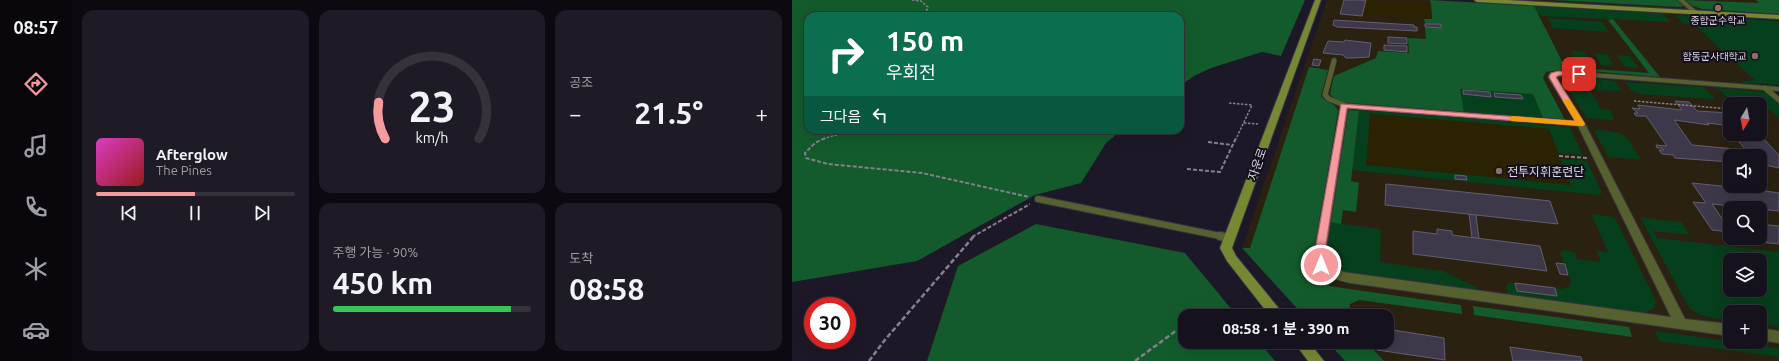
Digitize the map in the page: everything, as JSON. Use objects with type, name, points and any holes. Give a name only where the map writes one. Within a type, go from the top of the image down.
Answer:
[{"type":"street","name":"자운로","points":[[1228,238],[1247,195],[1271,125],[1318,0]]},
{"type":"street","points":[[1477,0],[1779,17]]},
{"type":"street","points":[[1681,0],[1696,13]]},
{"type":"street","points":[[1681,324],[1581,124],[1554,80],[1553,74],[1566,73],[1779,89]]},
{"type":"street","points":[[1581,124],[1344,105],[1319,257],[1321,265],[1327,271],[1350,278],[1723,329]]},
{"type":"street","points":[[1228,238],[1226,248],[1231,258],[1272,309]]},
{"type":"street","points":[[1767,335],[1779,337]]},
{"type":"street","points":[[1307,349],[1317,361]]},
{"type":"lane","points":[[1334,60],[1325,95],[1329,99],[1344,105]]},
{"type":"lane","points":[[1765,88],[1779,100]]},
{"type":"lane","points":[[1038,199],[1228,238]]},
{"type":"path","points":[[912,0],[921,1],[928,7],[926,12]]},
{"type":"path","points":[[1634,101],[1723,108]]},
{"type":"path","points":[[1187,169],[1220,172],[1252,105],[1229,103]]},
{"type":"path","points":[[1244,123],[1258,124]]},
{"type":"path","points":[[837,134],[825,137],[813,143],[805,152],[806,158],[828,164],[922,173],[1038,199]]},
{"type":"path","points":[[1208,142],[1234,144]]},
{"type":"path","points":[[1559,156],[1588,159]]},
{"type":"path","points":[[869,361],[884,341],[971,238],[1038,199]]},
{"type":"path","points":[[1135,361],[1178,329]]},
{"type":"shaded area","name":"전투지휘훈련단","points":[[1327,0],[1433,0],[1678,15],[1676,15],[1684,24],[1693,24],[1756,80],[1747,80],[1743,81],[1743,83],[1757,84],[1779,104],[1779,361],[1345,361],[1334,349],[1394,349],[1394,309],[1298,309],[1242,248]]},
{"type":"shaded area","name":"종합군수학교","points":[[1520,0],[1779,0],[1779,15],[1706,11]]},
{"type":"green space","points":[[792,0],[1305,0],[1281,56],[1262,52],[1211,68],[1194,76],[1184,83],[1184,12],[804,12],[804,134],[1117,134],[1106,143],[1081,183],[1035,195],[917,261],[792,282]]},
{"type":"green space","points":[[1430,0],[1534,6],[1565,67],[1649,73],[1608,20],[1613,19],[1660,77],[1566,69],[1546,72],[1543,78],[1565,120],[1543,118],[1533,94],[1460,89],[1464,112],[1349,103],[1338,100],[1330,94],[1334,76],[1376,58],[1378,51],[1409,53],[1408,38],[1426,39],[1425,27],[1441,28],[1440,24],[1425,24],[1424,19],[1432,19]]},
{"type":"green space","points":[[1552,0],[1677,0],[1684,6],[1680,7]]},
{"type":"green space","points":[[1685,0],[1759,3],[1756,0],[1779,0],[1779,14],[1702,9],[1693,6]]},
{"type":"green space","points":[[1534,6],[1657,13],[1662,14],[1671,22],[1540,16]]},
{"type":"green space","name":"합동군사대학교","points":[[1676,16],[1779,21],[1779,85],[1743,83],[1743,81],[1755,80],[1693,24],[1684,24]]},
{"type":"green space","points":[[1548,18],[1602,22],[1609,32],[1553,28]]},
{"type":"green space","points":[[1571,51],[1584,52],[1590,64],[1577,63]]},
{"type":"green space","points":[[1594,53],[1607,54],[1614,66],[1601,65]]},
{"type":"green space","points":[[1617,55],[1630,56],[1639,68],[1625,67]]},
{"type":"green space","points":[[1309,67],[1328,70],[1321,96],[1333,104],[1338,111],[1314,256],[1317,268],[1327,275],[1329,286],[1461,305],[1462,314],[1359,300],[1350,304],[1349,309],[1298,309],[1242,248],[1250,248]]},
{"type":"green space","points":[[1564,76],[1615,81],[1621,91],[1590,90],[1601,109],[1610,110],[1614,119],[1586,118],[1562,78]]},
{"type":"green space","points":[[1625,82],[1703,87],[1715,98],[1710,99],[1640,94],[1631,90]]},
{"type":"green space","points":[[1717,88],[1766,92],[1779,104],[1779,118],[1767,108],[1767,97],[1727,97]]},
{"type":"green space","points":[[1460,89],[1533,94],[1543,118],[1464,112]]},
{"type":"green space","points":[[1353,108],[1568,127],[1570,128],[1583,155],[1558,153],[1549,129],[1370,114],[1570,184],[1560,159],[1587,161],[1602,193],[1599,195],[1351,170],[1359,112],[1349,110]]},
{"type":"green space","points":[[1349,110],[1359,111],[1351,181],[1359,183],[1356,212],[1343,210],[1341,224],[1329,222],[1347,114]]},
{"type":"green space","points":[[1594,131],[1616,132],[1626,136],[1641,160],[1609,157]]},
{"type":"green space","points":[[1591,214],[1612,217],[1616,220],[1656,301],[1655,308],[1639,313],[1512,296],[1508,294],[1506,286],[1509,283],[1515,283],[1517,291],[1556,296],[1555,288],[1561,289],[1569,287],[1571,281],[1560,253],[1563,250],[1575,252],[1577,259],[1601,262],[1597,251],[1608,252]]},
{"type":"green space","points":[[1640,217],[1681,222],[1690,235],[1653,231],[1657,238],[1779,252],[1779,327],[1767,325],[1767,305],[1723,305],[1723,319],[1703,316],[1689,308]]},
{"type":"green space","points":[[1329,222],[1379,229],[1381,231],[1380,262],[1443,271],[1476,287],[1478,291],[1351,276],[1324,264]]},
{"type":"green space","points":[[1036,224],[1185,253],[1231,309],[1178,309],[1178,349],[1265,349],[1275,361],[927,361],[958,266]]},
{"type":"green space","points":[[1473,306],[1629,327],[1632,337],[1474,315]]},
{"type":"green space","points":[[1655,331],[1723,340],[1723,349],[1767,349],[1767,346],[1779,348],[1779,357],[1659,341]]},
{"type":"green space","points":[[1334,349],[1373,349],[1384,361],[1345,361]]},
{"type":"sand","points":[[1366,0],[1431,3],[1432,19],[1363,15]]},
{"type":"sand","points":[[1370,114],[1549,129],[1571,185],[1366,165]]},
{"type":"building","points":[[1344,0],[1366,0],[1362,16],[1340,14]]},
{"type":"building","points":[[1334,20],[1414,25],[1414,27],[1417,27],[1417,31],[1337,27],[1333,25]]},
{"type":"building","points":[[1425,24],[1441,24],[1441,28],[1425,27]]},
{"type":"building","points":[[1388,37],[1407,38],[1407,44],[1388,43]]},
{"type":"building","points":[[1345,40],[1371,43],[1369,57],[1346,58],[1343,55],[1323,53],[1328,41],[1344,42]]},
{"type":"building","points":[[1384,45],[1407,46],[1407,52],[1384,50]]},
{"type":"building","points":[[1314,59],[1321,60],[1319,66],[1312,65]]},
{"type":"building","points":[[1463,90],[1490,92],[1491,97],[1463,94]]},
{"type":"building","points":[[1494,93],[1521,95],[1523,99],[1495,97]]},
{"type":"building","points":[[1675,101],[1689,102],[1697,111],[1723,113],[1723,125],[1707,123],[1709,125],[1674,120],[1692,145],[1735,149],[1723,149],[1723,161],[1675,158],[1673,155],[1662,154],[1659,150],[1664,150],[1662,148],[1657,148],[1656,145],[1667,146],[1646,116],[1636,116],[1634,113],[1638,113],[1632,108],[1640,109],[1638,105],[1682,110]]},
{"type":"building","points":[[1738,141],[1766,141],[1779,155],[1779,168],[1767,165],[1767,149],[1745,149]]},
{"type":"building","points":[[1455,175],[1466,176],[1467,180],[1455,179]]},
{"type":"building","points":[[1692,183],[1723,186],[1723,193],[1767,193],[1767,191],[1779,193],[1779,211],[1767,210],[1767,201],[1723,201],[1723,205],[1712,204],[1723,220],[1723,231],[1712,230],[1693,202],[1706,203]]},
{"type":"building","points":[[1386,184],[1550,201],[1558,224],[1385,205]]},
{"type":"building","points":[[1469,214],[1476,215],[1479,239],[1472,238]]},
{"type":"building","points":[[1767,225],[1779,226],[1779,244],[1767,243]]},
{"type":"building","points":[[1437,229],[1452,231],[1452,235],[1540,246],[1547,271],[1413,254],[1413,231],[1437,234]]},
{"type":"building","points":[[1556,263],[1565,264],[1568,275],[1560,274]]},
{"type":"building","points":[[1515,283],[1555,288],[1557,296],[1517,291]]},
{"type":"building","points":[[1394,330],[1444,338],[1445,360],[1377,350],[1394,349]]},
{"type":"building","points":[[1510,347],[1581,357],[1582,361],[1513,361]]},
{"type":"slow traffic","points":[[1512,119],[1581,124],[1566,101]]},
{"type":"place","name":"종합군수학교","points":[[1718,8]]},
{"type":"place","name":"합동군사대학교","points":[[1755,56]]},
{"type":"place","name":"전투지휘훈련단","points":[[1499,171]]},
{"type":"route","points":[[1321,265],[1319,257],[1344,105],[1581,124],[1552,77],[1553,74],[1558,73],[1579,74]]}]
